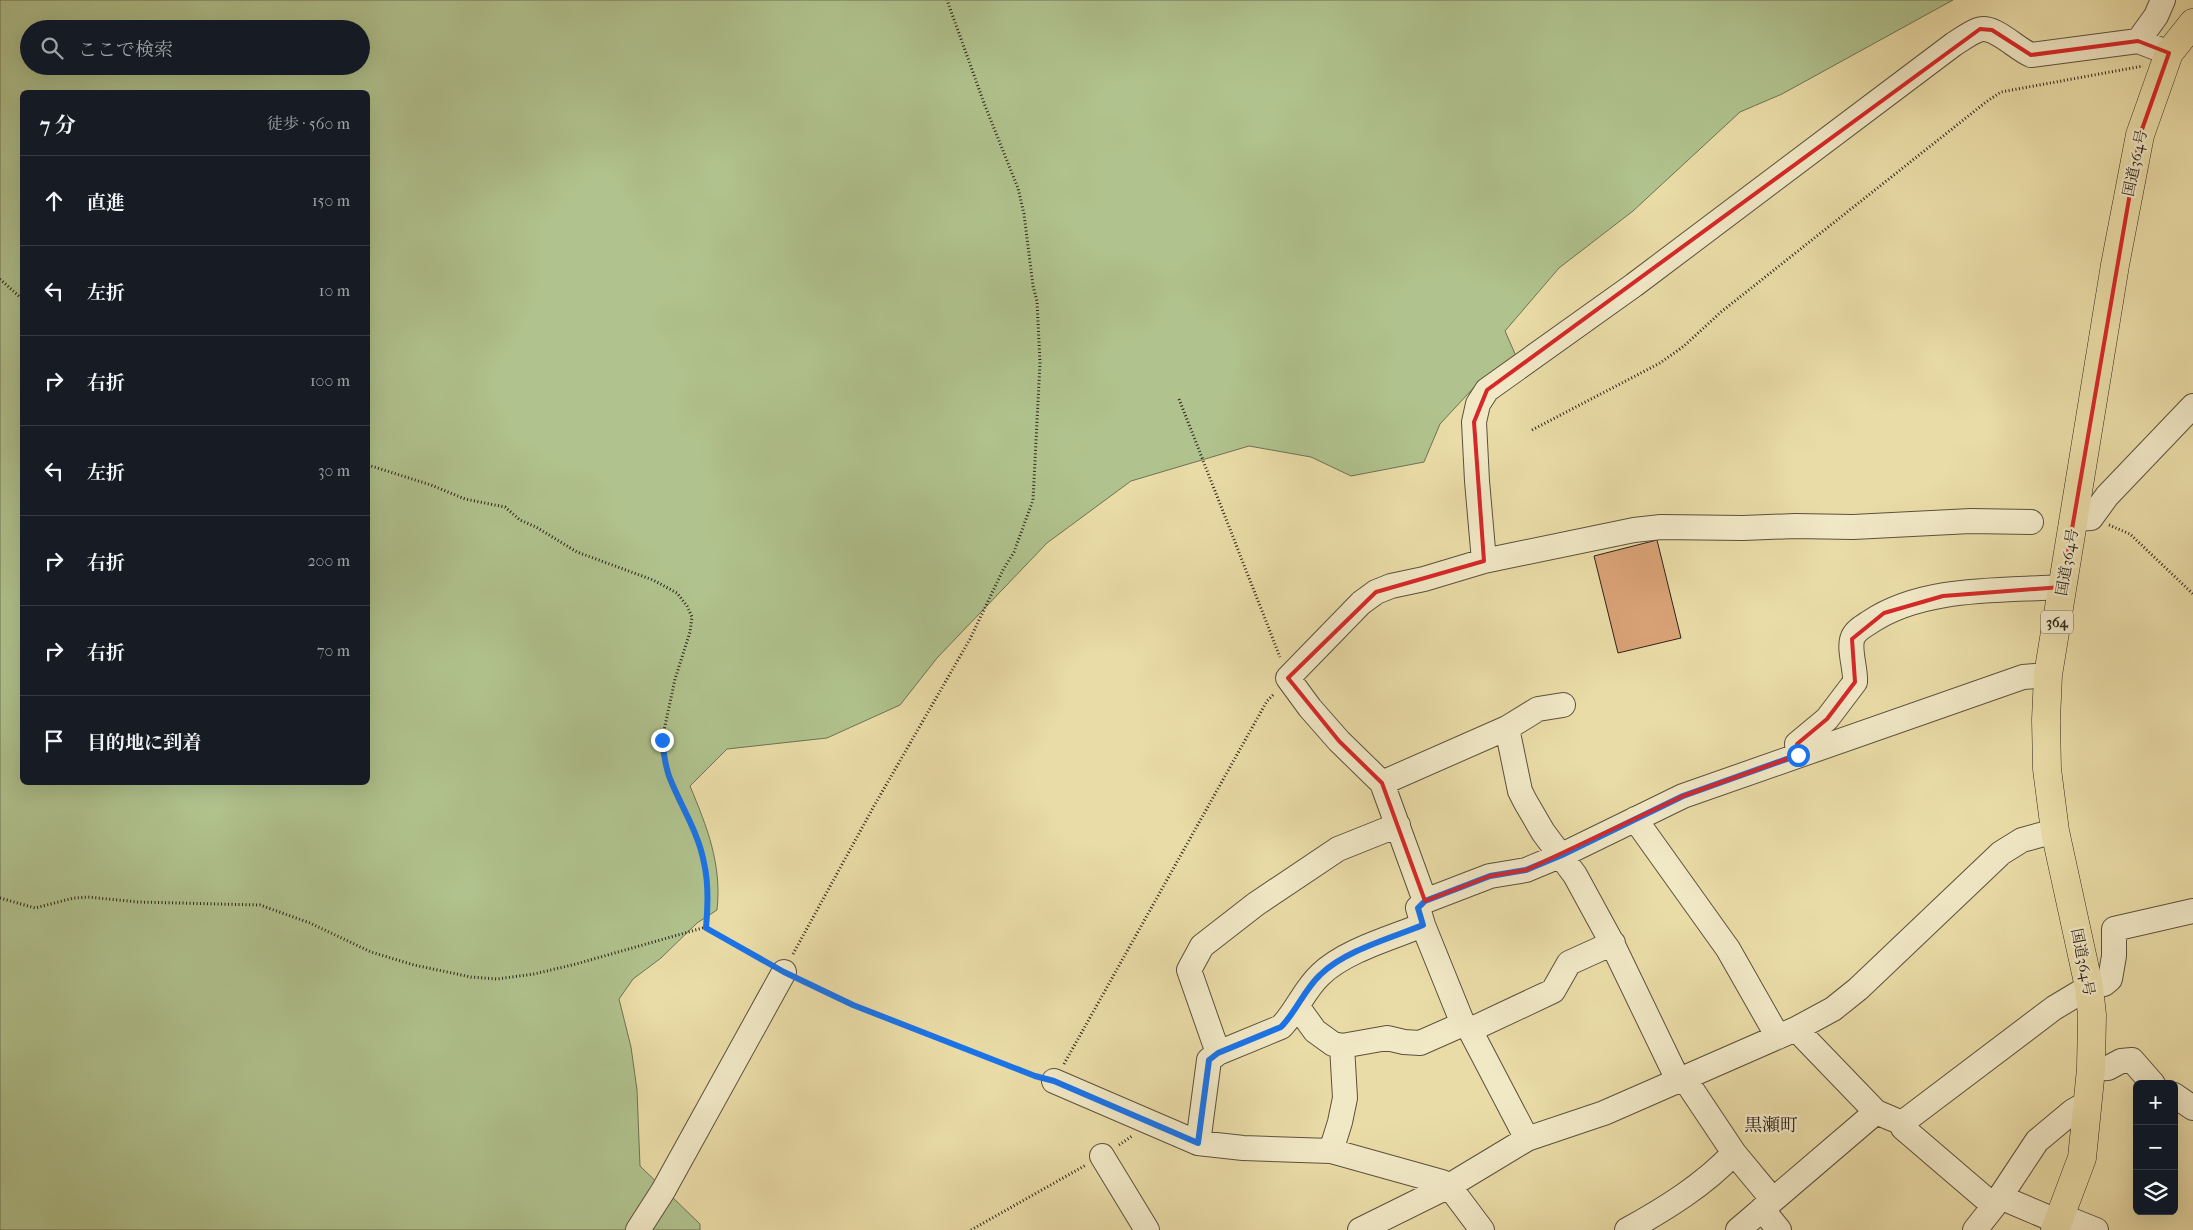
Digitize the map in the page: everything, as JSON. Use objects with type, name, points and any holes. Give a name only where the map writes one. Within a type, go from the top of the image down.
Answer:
[{"type":"highway","name":"国道364号","points":[[2058,1223],[2082,1158],[2091,1069],[2092,1015],[2089,988],[2055,831],[2047,769],[2046,720],[2048,675],[2115,265],[2140,135],[2166,61],[2193,23]]},
{"type":"street","points":[[2138,41],[2156,16],[2163,0]]},
{"type":"street","points":[[1484,562],[1474,422],[1478,404],[1487,390],[1642,279],[1954,44],[1980,29],[1992,30],[2022,52],[2030,55],[2138,41],[2166,61]]},
{"type":"street","points":[[2074,519],[2091,518],[2107,496],[2193,406]]},
{"type":"street","points":[[1425,901],[1382,783],[1339,741],[1310,708],[1288,678],[1361,603],[1376,592],[1391,586],[1484,562],[1634,530],[1661,527],[1853,527],[1962,522],[2031,522]]},
{"type":"street","points":[[1798,755],[1797,744],[1827,719],[1855,682],[1852,638],[1856,631],[1884,613],[1906,603],[1943,596],[2062,587]]},
{"type":"street","points":[[1527,1139],[1467,1027],[1423,925],[1418,908],[1425,901],[1490,876],[1526,870],[1562,855],[1683,796],[2023,677],[2048,675]]},
{"type":"street","points":[[1382,783],[1507,728],[1538,709],[1563,705]]},
{"type":"street","points":[[1507,728],[1520,791],[1543,832],[1562,855],[1575,875],[1681,1079],[1734,1153],[1767,1204],[1779,1230]]},
{"type":"street","points":[[1635,819],[1787,1033],[1876,1112],[1902,1123],[1904,1128],[1997,1202],[2058,1223],[2096,1230]]},
{"type":"street","points":[[1218,1053],[1189,970],[1202,946],[1256,904],[1338,848],[1398,824]]},
{"type":"street","points":[[1360,1230],[1449,1186],[1527,1139],[1604,1113],[1787,1033],[1832,1009],[1858,989],[2001,853],[2022,840],[2055,831]]},
{"type":"street","points":[[1902,1123],[2054,1008],[2089,988],[2104,984],[2110,979],[2114,956],[2114,928],[2193,911]]},
{"type":"street","points":[[1198,1143],[1209,1060],[1218,1053],[1281,1027],[1319,975],[1334,964],[1356,952],[1423,925]]},
{"type":"street","points":[[1297,1006],[1315,1031],[1333,1044],[1342,1046],[1387,1038],[1420,1043],[1467,1027],[1553,991],[1569,963],[1612,943]]},
{"type":"street","points":[[638,1230],[663,1192],[784,972]]},
{"type":"street","points":[[1331,1151],[1345,1098],[1342,1046]]},
{"type":"street","points":[[2091,1069],[2108,1068],[2121,1061],[2132,1060],[2150,1080]]},
{"type":"street","points":[[1054,1081],[1154,1122],[1198,1143],[1242,1148],[1331,1151],[1442,1182],[1449,1186],[1482,1230]]},
{"type":"street","points":[[2178,1097],[2193,1108]]},
{"type":"street","points":[[1975,1230],[1997,1202],[2037,1141],[2073,1111],[2088,1102]]},
{"type":"street","points":[[1738,1230],[1876,1112]]},
{"type":"street","points":[[1627,1230],[1650,1217],[1719,1170],[1734,1153]]},
{"type":"street","points":[[1102,1156],[1146,1230]]},
{"type":"path","points":[[784,972],[874,806],[970,639],[1003,570],[1014,552],[1033,500],[1040,363],[1037,301],[1033,286],[1024,214],[1018,188],[984,104],[947,0]]},
{"type":"path","points":[[1532,430],[1660,363],[1684,346],[1720,312],[1986,102],[2002,92],[2166,61]]},
{"type":"path","points":[[0,279],[20,297]]},
{"type":"path","points":[[0,898],[35,908],[74,898],[88,897],[138,902],[260,905],[310,923],[371,952],[414,965],[471,977],[497,979],[534,974],[576,964],[706,928],[784,972],[853,1005],[1035,1076],[1054,1081],[1267,701],[1288,678],[1179,399]]},
{"type":"path","points":[[370,466],[431,485],[466,499],[506,507],[520,520],[536,526],[577,552],[653,580],[677,593],[687,606],[692,617],[690,632],[675,679],[662,740],[664,759],[670,780],[694,830],[704,862],[708,891],[706,928]]},
{"type":"path","points":[[2130,534],[2193,594]]},
{"type":"path","points":[[971,1230],[1102,1156],[1154,1122]]},
{"type":"highlighted area","points":[[1980,29],[1992,30],[2031,55],[2138,41],[2169,53],[2140,135],[2062,587],[1943,596],[1884,613],[1852,639],[1855,682],[1827,719],[1797,744],[1798,755],[1683,796],[1526,870],[1490,876],[1425,901],[1382,783],[1339,741],[1288,678],[1376,592],[1484,561],[1474,422],[1487,390]]},
{"type":"green space","points":[[0,0],[1953,0],[1782,94],[1740,112],[1633,211],[1559,268],[1505,331],[1516,356],[1479,382],[1440,424],[1424,462],[1351,476],[1311,457],[1249,446],[1131,481],[1047,543],[937,658],[900,705],[827,738],[727,749],[690,786],[712,846],[717,877],[717,910],[697,923],[661,958],[633,979],[619,999],[631,1047],[637,1090],[640,1166],[700,1224],[700,1230],[0,1230]]},
{"type":"building","points":[[1657,540],[1681,638],[1618,653],[1594,556]]},
{"type":"district","name":"黒瀬町","points":[[1771,1125]]},
{"type":"route","points":[[662,740],[664,759],[670,780],[694,830],[704,862],[708,891],[706,928],[784,972],[853,1005],[1035,1076],[1054,1081],[1198,1143],[1209,1060],[1218,1053],[1281,1027],[1289,1019],[1319,975],[1334,964],[1356,952],[1423,925],[1418,908],[1425,901],[1490,876],[1526,870],[1562,855],[1683,796],[1798,755]]}]
